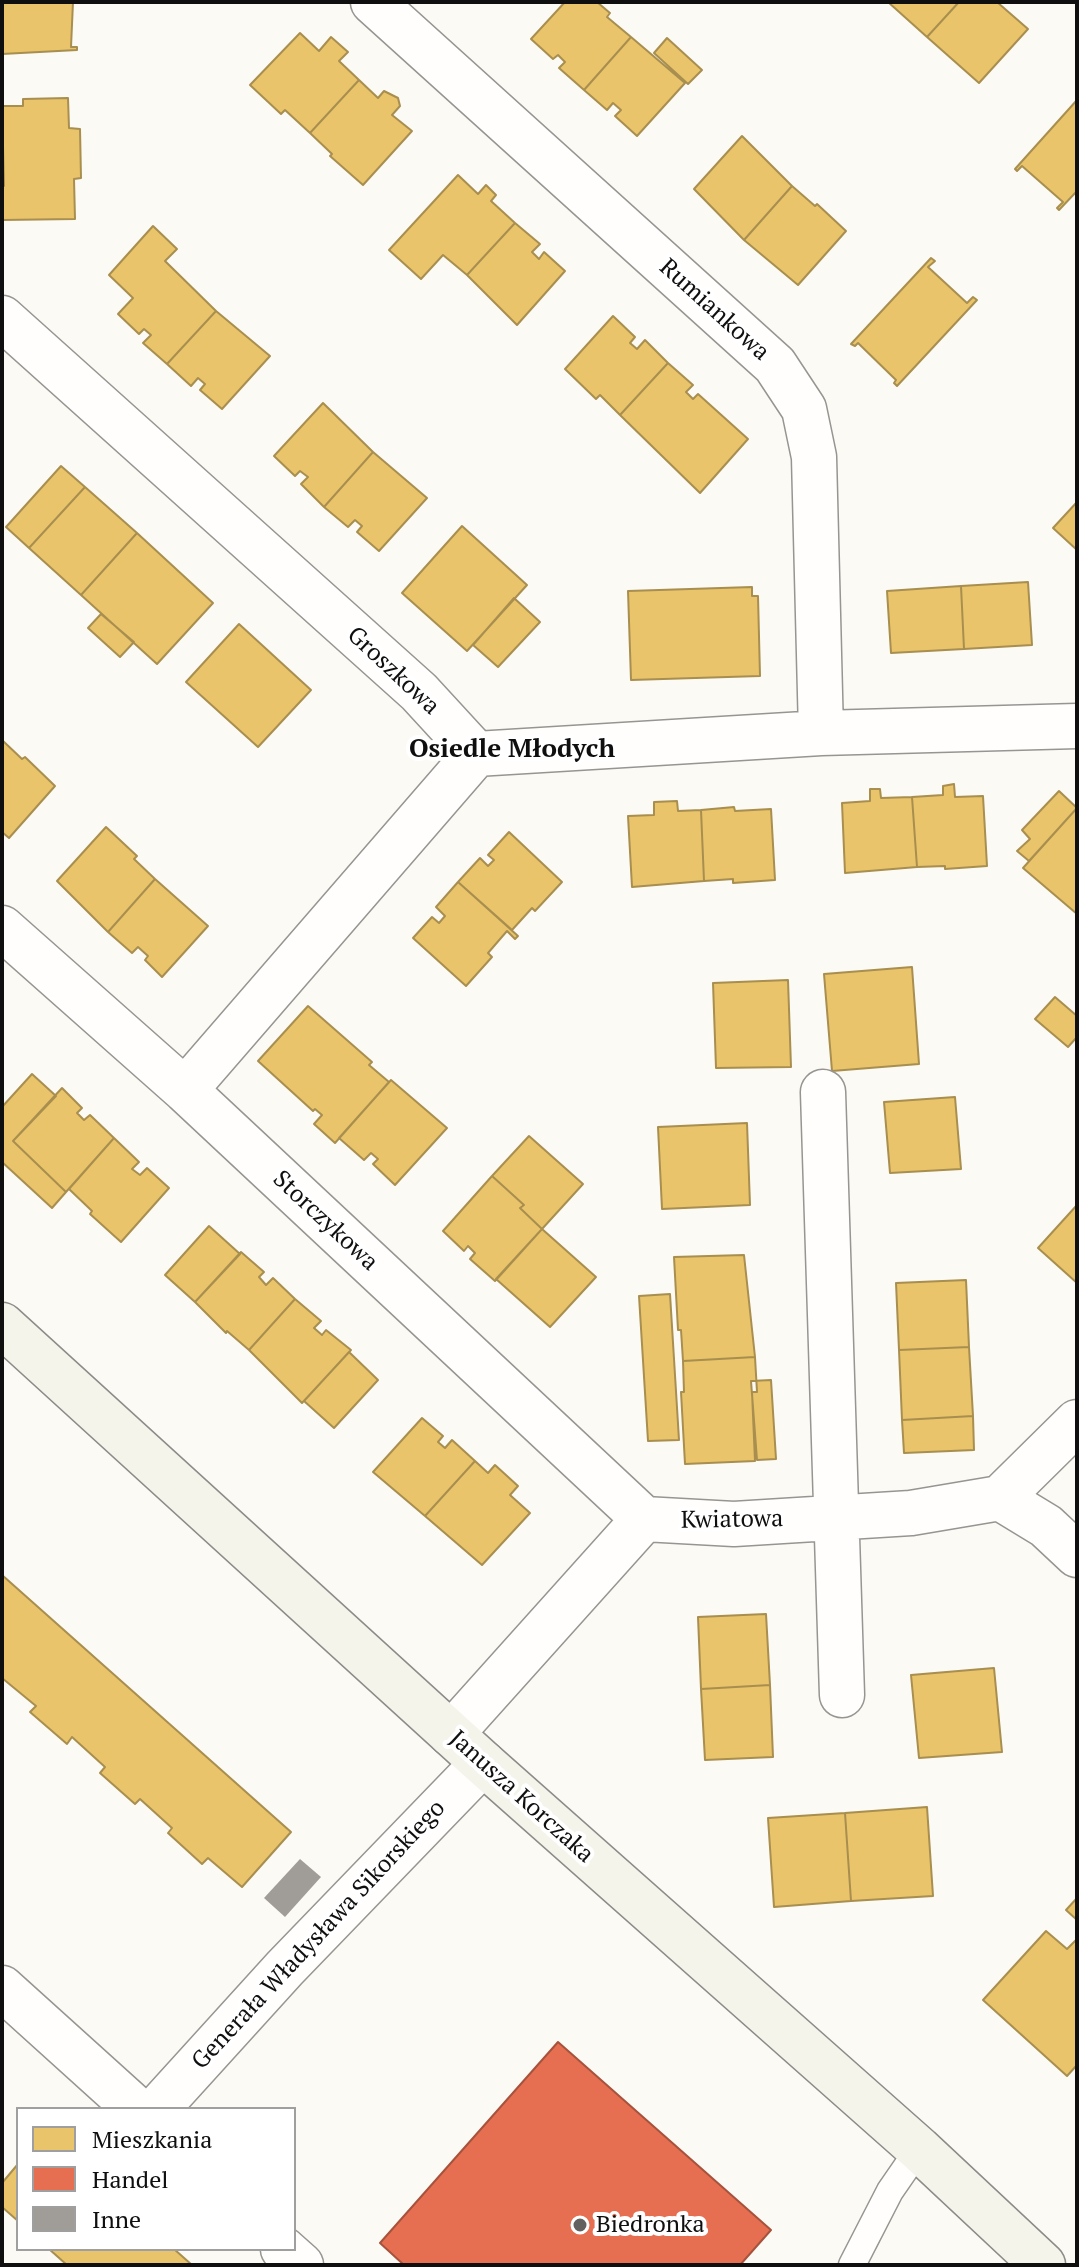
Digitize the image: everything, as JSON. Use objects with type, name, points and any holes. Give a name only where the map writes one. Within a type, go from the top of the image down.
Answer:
[{"type":"street","name":"Rumiankowa","points":[[373,2],[775,365],[804,409],[814,457],[821,733]]},
{"type":"street","name":"Groszkowa","points":[[2,318],[419,692],[476,754]]},
{"type":"street","points":[[185,1090],[476,754],[821,733],[1077,726]]},
{"type":"street","name":"Storczykowa","points":[[2,928],[185,1090],[644,1519]]},
{"type":"street","points":[[823,1092],[842,1695]]},
{"type":"street","name":"Janusza Korczaka","points":[[2,1325],[483,1763],[919,2149],[1043,2265]]},
{"type":"street","points":[[1077,1422],[1000,1498],[1046,1526],[1077,1555]]},
{"type":"street","name":"Kwiatowa","points":[[644,1519],[734,1524],[911,1513],[1000,1498]]},
{"type":"street","points":[[451,1734],[644,1519]]},
{"type":"street","name":"Generała Władysława Sikorskiego","points":[[159,2107],[254,2000],[483,1763]]},
{"type":"street","points":[[2,1988],[134,2107]]},
{"type":"street","points":[[285,2251],[301,2265]]},
{"type":"lane","points":[[852,2265],[890,2191],[919,2149]]},
{"type":"building: Mieszkania","points":[[2,2],[73,2],[71,47],[77,47],[77,50],[2,54]]},
{"type":"building: Mieszkania","points":[[565,2],[597,2],[610,13],[607,17],[631,37],[584,90],[559,68],[565,62],[558,55],[553,59],[531,39]]},
{"type":"building: Mieszkania","points":[[888,2],[959,2],[927,37]]},
{"type":"building: Mieszkania","points":[[959,2],[997,2],[1028,29],[979,83],[927,37]]},
{"type":"building: Mieszkania","points":[[300,33],[319,51],[331,37],[348,52],[339,61],[359,80],[310,133],[285,110],[281,114],[250,85]]},
{"type":"building: Mieszkania","points":[[631,37],[685,83],[637,136],[615,116],[621,110],[613,103],[607,110],[584,90]]},
{"type":"building: Mieszkania","points":[[667,38],[702,70],[688,84],[654,53]]},
{"type":"building: Mieszkania","points":[[359,80],[378,98],[384,91],[398,98],[400,106],[392,115],[412,131],[363,185],[330,156],[332,154],[310,133]]},
{"type":"building: Mieszkania","points":[[68,98],[69,128],[80,129],[81,178],[74,179],[75,219],[2,220],[2,106],[23,106],[23,99]]},
{"type":"building: Mieszkania","points":[[1077,100],[1077,191],[1059,210],[1057,208],[1063,202],[1022,166],[1017,171],[1015,169]]},
{"type":"building: Mieszkania","points":[[742,136],[792,186],[744,240],[694,189]]},
{"type":"building: Mieszkania","points":[[458,175],[478,194],[486,185],[496,195],[491,201],[515,223],[467,275],[443,255],[421,279],[389,250]]},
{"type":"building: Mieszkania","points":[[792,186],[846,231],[798,285],[744,240]]},
{"type":"building: Mieszkania","points":[[515,223],[540,244],[532,252],[539,259],[544,252],[565,271],[517,325],[467,275]]},
{"type":"building: Mieszkania","points":[[153,226],[177,249],[165,261],[216,311],[167,364],[143,343],[151,335],[144,329],[139,334],[118,314],[133,298],[109,275]]},
{"type":"building: Mieszkania","points":[[931,258],[935,261],[928,267],[967,303],[973,297],[977,300],[897,386],[894,383],[896,380],[858,343],[855,346],[851,344]]},
{"type":"building: Mieszkania","points":[[216,311],[270,356],[222,409],[200,390],[205,384],[198,378],[191,386],[167,364]]},
{"type":"building: Mieszkania","points":[[613,316],[635,337],[630,343],[637,349],[645,340],[668,363],[620,415],[600,395],[596,399],[565,369]]},
{"type":"building: Mieszkania","points":[[668,363],[693,385],[686,392],[693,399],[698,394],[748,439],[700,493],[620,415]]},
{"type":"building: Mieszkania","points":[[323,403],[373,452],[324,507],[301,484],[308,477],[300,471],[295,476],[274,456]]},
{"type":"building: Mieszkania","points":[[373,452],[427,498],[379,551],[357,532],[362,526],[355,520],[348,527],[324,507]]},
{"type":"building: Mieszkania","points":[[61,466],[85,487],[29,548],[6,527]]},
{"type":"building: Mieszkania","points":[[85,487],[137,533],[81,595],[29,548]]},
{"type":"building: Mieszkania","points":[[1077,502],[1077,550],[1053,528]]},
{"type":"building: Mieszkania","points":[[462,526],[527,585],[467,651],[402,593]]},
{"type":"building: Mieszkania","points":[[137,533],[213,603],[157,664],[81,595]]},
{"type":"building: Mieszkania","points":[[1028,582],[1032,645],[964,649],[961,586]]},
{"type":"building: Mieszkania","points":[[961,586],[964,649],[891,653],[887,591]]},
{"type":"building: Mieszkania","points":[[752,587],[752,596],[758,596],[760,676],[631,680],[628,591]]},
{"type":"building: Mieszkania","points":[[514,598],[540,622],[498,667],[473,645]]},
{"type":"building: Mieszkania","points":[[101,614],[134,642],[120,657],[88,628]]},
{"type":"building: Mieszkania","points":[[239,624],[311,690],[258,747],[186,682]]},
{"type":"building: Mieszkania","points":[[2,740],[55,786],[9,838],[2,832]]},
{"type":"building: Mieszkania","points":[[954,784],[955,797],[983,796],[987,866],[917,867],[912,797],[943,795],[943,786]]},
{"type":"building: Mieszkania","points":[[870,789],[880,789],[881,798],[912,797],[917,867],[845,873],[842,803],[870,801]]},
{"type":"building: Mieszkania","points":[[1059,791],[1077,808],[1029,861],[1017,851],[1030,839],[1022,830]]},
{"type":"building: Mieszkania","points":[[677,801],[678,811],[701,810],[704,881],[632,887],[628,816],[654,815],[654,802]]},
{"type":"building: Mieszkania","points":[[734,807],[735,811],[771,809],[775,880],[733,883],[733,879],[704,881],[701,810]]},
{"type":"building: Mieszkania","points":[[1077,808],[1077,914],[1023,868]]},
{"type":"building: Mieszkania","points":[[106,827],[137,856],[134,859],[155,879],[108,932],[57,881]]},
{"type":"building: Mieszkania","points":[[509,832],[562,882],[512,930],[458,882],[480,858],[488,866],[494,860],[488,855]]},
{"type":"building: Mieszkania","points":[[155,879],[208,926],[162,977],[145,960],[148,956],[138,947],[132,953],[108,932]]},
{"type":"building: Mieszkania","points":[[458,882],[518,936],[515,939],[507,931],[488,953],[492,957],[466,986],[413,938],[432,917],[439,923],[445,916],[436,907]]},
{"type":"building: Mieszkania","points":[[912,967],[919,1064],[832,1071],[824,974]]},
{"type":"building: Mieszkania","points":[[788,980],[791,1067],[716,1068],[713,983]]},
{"type":"building: Mieszkania","points":[[1055,997],[1077,1016],[1077,1037],[1068,1047],[1035,1019]]},
{"type":"building: Mieszkania","points":[[308,1006],[372,1062],[369,1065],[389,1082],[335,1143],[314,1124],[322,1115],[315,1109],[313,1111],[258,1061]]},
{"type":"building: Mieszkania","points":[[32,1074],[56,1096],[13,1141],[66,1192],[52,1208],[2,1162],[2,1107]]},
{"type":"building: Mieszkania","points":[[391,1080],[447,1128],[395,1185],[373,1164],[378,1159],[371,1153],[364,1160],[339,1138]]},
{"type":"building: Mieszkania","points":[[62,1088],[82,1108],[77,1113],[84,1120],[90,1115],[114,1138],[66,1192],[13,1141]]},
{"type":"building: Mieszkania","points":[[955,1097],[961,1169],[890,1173],[884,1102]]},
{"type":"building: Mieszkania","points":[[747,1123],[750,1205],[662,1209],[658,1127]]},
{"type":"building: Mieszkania","points":[[529,1136],[583,1184],[542,1229],[520,1208],[524,1205],[492,1176]]},
{"type":"building: Mieszkania","points":[[114,1138],[139,1162],[132,1169],[140,1175],[147,1168],[169,1188],[121,1242],[90,1214],[92,1211],[69,1189]]},
{"type":"building: Mieszkania","points":[[492,1176],[524,1205],[520,1208],[542,1229],[495,1281],[470,1259],[475,1253],[468,1246],[464,1251],[443,1231]]},
{"type":"building: Mieszkania","points":[[1077,1205],[1077,1283],[1038,1248]]},
{"type":"building: Mieszkania","points":[[209,1226],[240,1254],[195,1302],[165,1275]]},
{"type":"building: Mieszkania","points":[[542,1229],[596,1277],[550,1327],[496,1279]]},
{"type":"building: Mieszkania","points":[[241,1252],[264,1272],[259,1277],[266,1285],[273,1278],[295,1299],[249,1350],[226,1333],[195,1302]]},
{"type":"building: Mieszkania","points":[[744,1255],[755,1357],[683,1361],[674,1257]]},
{"type":"building: Mieszkania","points":[[966,1280],[969,1347],[899,1350],[896,1283]]},
{"type":"building: Mieszkania","points":[[670,1294],[679,1440],[648,1441],[639,1296]]},
{"type":"building: Mieszkania","points":[[295,1299],[321,1321],[314,1328],[322,1335],[326,1330],[351,1350],[302,1403],[249,1350]]},
{"type":"building: Mieszkania","points":[[969,1347],[973,1416],[902,1420],[899,1350]]},
{"type":"building: Mieszkania","points":[[349,1352],[378,1380],[334,1428],[304,1401]]},
{"type":"building: Mieszkania","points":[[755,1357],[757,1392],[752,1392],[755,1461],[685,1464],[681,1392],[684,1392],[683,1361]]},
{"type":"building: Mieszkania","points":[[771,1380],[776,1459],[757,1460],[751,1381]]},
{"type":"building: Mieszkania","points":[[973,1416],[974,1450],[904,1453],[902,1420]]},
{"type":"building: Mieszkania","points":[[422,1418],[443,1436],[438,1442],[445,1448],[452,1440],[475,1461],[425,1516],[373,1472]]},
{"type":"building: Mieszkania","points":[[475,1461],[488,1473],[495,1465],[518,1486],[510,1495],[530,1513],[482,1565],[425,1516]]},
{"type":"building: Mieszkania","points":[[2,1575],[291,1832],[242,1887],[208,1858],[202,1864],[168,1833],[172,1828],[140,1799],[135,1804],[100,1773],[105,1767],[72,1737],[67,1744],[30,1712],[36,1706],[2,1678]]},
{"type":"building: Mieszkania","points":[[766,1614],[770,1685],[701,1689],[698,1617]]},
{"type":"building: Mieszkania","points":[[994,1668],[1002,1752],[919,1758],[911,1675]]},
{"type":"building: Mieszkania","points":[[770,1685],[773,1757],[705,1760],[701,1689]]},
{"type":"building: Mieszkania","points":[[927,1807],[933,1896],[851,1901],[845,1813]]},
{"type":"building: Mieszkania","points":[[845,1813],[851,1901],[774,1907],[768,1818]]},
{"type":"building: Mieszkania","points":[[1077,1898],[1077,1920],[1066,1910]]},
{"type":"building: Mieszkania","points":[[1046,1931],[1067,1949],[1077,1939],[1077,2065],[1067,2076],[983,2000]]},
{"type":"building: Mieszkania","points":[[16,2166],[16,2219],[2,2207],[2,2183]]},
{"type":"building: Mieszkania","points":[[51,2251],[176,2251],[192,2265],[67,2265]]},
{"type":"building: Handel","points":[[558,2042],[771,2230],[740,2265],[404,2265],[380,2243]]},
{"type":"building: Inne","points":[[300,1859],[321,1877],[285,1917],[264,1898]]},
{"type":"place","name":"Biedronka","points":[[580,2225]]},
{"type":"district","name":"Osiedle Młodych","points":[[512,750]]}]
